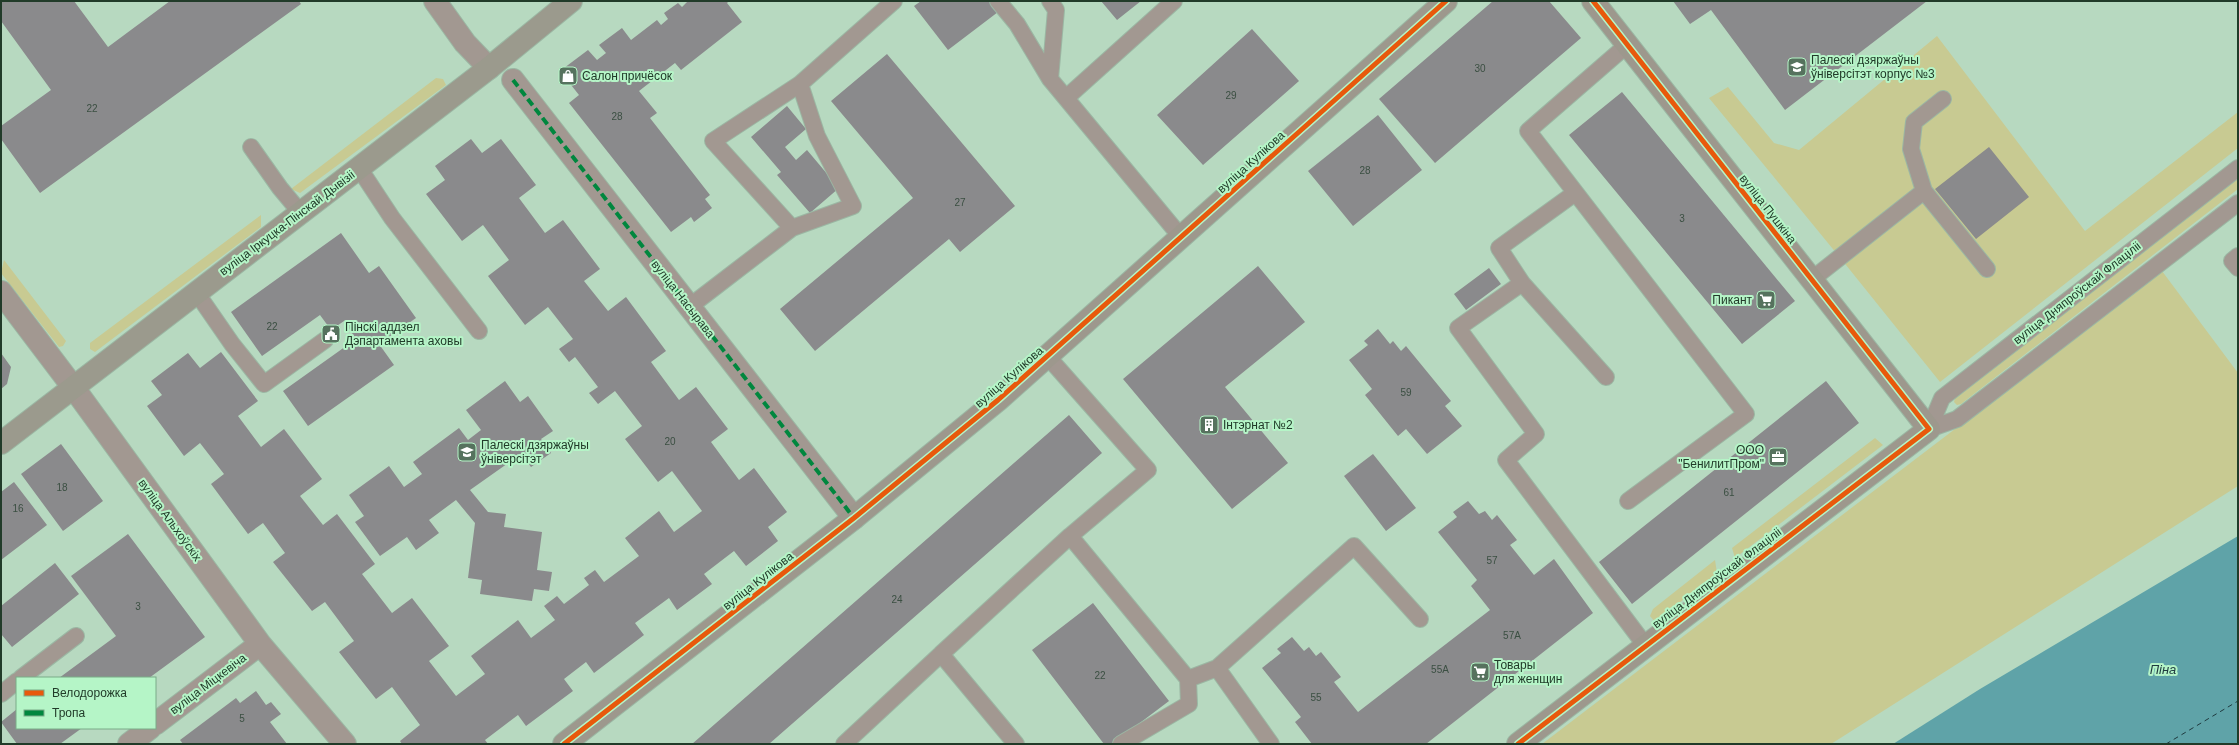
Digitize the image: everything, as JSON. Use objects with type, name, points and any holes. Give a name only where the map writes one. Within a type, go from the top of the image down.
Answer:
[{"type":"main road","name":"вуліца Іркуцка-Пінскай Дывізіі","points":[[1,443],[73,386],[489,68],[571,1]]},
{"type":"street","points":[[435,1],[465,42],[489,68]]},
{"type":"street","name":"вуліца Кулікова","points":[[564,744],[854,518],[998,400],[1446,1]]},
{"type":"street","name":"вуліца Пушкіна","points":[[1593,1],[1626,45],[1929,429]]},
{"type":"street","name":"вуліца Насырава","points":[[513,80],[854,518]]},
{"type":"street","name":"вуліца Альхоўскіх","points":[[1,292],[73,386],[260,644],[345,744]]},
{"type":"street","name":"вуліца Дняпроўскай Флаціліі","points":[[1518,744],[1645,645],[1929,429]]},
{"type":"street","name":"вуліца Міцкевіча","points":[[156,723],[260,644]]},
{"type":"street","points":[[129,744],[149,729]]},
{"type":"lane","points":[[792,228],[713,141],[800,84],[894,1]]},
{"type":"lane","points":[[998,1],[1017,24],[1050,79],[1181,237]]},
{"type":"lane","points":[[1050,1],[1056,10],[1050,79]]},
{"type":"lane","points":[[1066,98],[1174,1]]},
{"type":"lane","points":[[1626,45],[1528,131],[1746,414],[1628,501]]},
{"type":"lane","points":[[689,307],[792,228],[853,206],[817,136],[800,84]]},
{"type":"lane","points":[[1943,100],[1914,122],[1911,149],[1924,190],[1988,269]]},
{"type":"lane","points":[[251,147],[280,188],[300,212]]},
{"type":"lane","points":[[359,168],[392,218],[479,331]]},
{"type":"lane","name":"вуліца Дняпроўскай Флаціліі","points":[[1929,429],[1942,398],[2238,168]]},
{"type":"lane","points":[[1811,280],[1924,190]]},
{"type":"lane","points":[[1575,193],[1499,248],[1522,283],[1606,377]]},
{"type":"lane","name":"вуліца Дняпроўскай Флаціліі","points":[[1929,429],[1957,419],[2238,203]]},
{"type":"lane","points":[[2238,256],[2232,261],[2238,268]]},
{"type":"lane","points":[[1522,283],[1458,328],[1536,434],[1506,460],[1645,645]]},
{"type":"lane","points":[[196,292],[232,344],[264,384],[325,340]]},
{"type":"lane","points":[[844,744],[1070,536],[1148,470],[1048,356]]},
{"type":"lane","points":[[1070,536],[1188,679],[1189,704],[1121,744]]},
{"type":"lane","points":[[1188,679],[1217,668],[1354,546],[1420,619]]},
{"type":"lane","points":[[22,677],[76,636]]},
{"type":"lane","points":[[941,654],[1016,744]]},
{"type":"lane","points":[[1217,668],[1272,744]]},
{"type":"lane","points":[[1,694],[16,682]]},
{"type":"green space","points":[[1937,36],[2085,231],[2238,112],[2238,148],[1940,382],[1709,98],[1728,87],[1774,143],[1799,150]]},
{"type":"green space","points":[[436,78],[443,79],[446,85],[300,193],[291,189]]},
{"type":"green space","points":[[2238,175],[2238,189],[1961,404],[1957,405],[1954,402],[1956,395]]},
{"type":"green space","points":[[261,215],[261,227],[95,352],[90,349],[90,343]]},
{"type":"green space","points":[[4,260],[66,341],[63,346],[59,347],[1,273]]},
{"type":"green space","points":[[2162,271],[2238,373],[2238,486],[1831,744],[1542,744]]},
{"type":"green space","points":[[1875,438],[1883,445],[1735,558],[1732,548]]},
{"type":"green space","points":[[1715,560],[1717,573],[1655,622],[1650,616],[1653,609]]},
{"type":"water","name":"Піна","points":[[2238,536],[2238,744],[1893,744],[1980,689]]},
{"type":"building","points":[[1,1],[74,1],[108,47],[170,1],[299,1],[301,4],[40,193],[1,139],[1,126],[51,90],[1,21]]},
{"type":"building","points":[[688,1],[729,1],[727,3],[742,22],[681,70],[675,63],[639,91],[657,113],[650,118],[710,195],[705,199],[712,208],[694,222],[691,217],[671,232],[569,103],[579,95],[560,71],[588,50],[597,60],[606,53],[599,45],[622,28],[631,40],[657,20],[661,25],[668,19],[664,13],[678,3],[682,7]]},
{"type":"building","points":[[921,1],[989,1],[998,12],[948,50],[914,6]]},
{"type":"building","points":[[1101,1],[1141,1],[1117,20]]},
{"type":"building","points":[[1493,1],[1549,1],[1581,38],[1435,163],[1379,99]]},
{"type":"building","name":"Палескі дзяржаўны ўніверсітэт корпус №3","points":[[1673,1],[1927,1],[1785,110],[1711,10],[1690,24]]},
{"type":"building","points":[[1252,29],[1299,81],[1203,165],[1157,115]]},
{"type":"building","points":[[887,54],[1015,206],[960,252],[949,239],[815,351],[780,309],[913,198],[831,101]]},
{"type":"building","points":[[1622,92],[1795,301],[1742,344],[1569,135]]},
{"type":"building","points":[[787,106],[806,129],[785,147],[796,160],[807,150],[839,188],[810,213],[777,175],[781,172],[751,137]]},
{"type":"building","points":[[1378,115],[1422,170],[1353,226],[1308,171]]},
{"type":"building","points":[[471,139],[482,153],[501,139],[536,185],[519,198],[545,233],[563,220],[600,269],[584,281],[608,311],[626,297],[666,351],[651,362],[679,400],[696,387],[728,429],[711,442],[739,480],[754,468],[787,512],[768,527],[778,541],[746,566],[734,551],[704,574],[712,584],[677,610],[669,598],[635,623],[644,635],[594,673],[586,662],[564,679],[573,691],[526,726],[518,715],[485,740],[488,744],[402,744],[400,741],[420,725],[392,687],[376,699],[339,652],[354,641],[325,602],[312,611],[273,562],[285,553],[263,523],[248,534],[211,484],[224,474],[200,443],[184,456],[147,406],[162,395],[151,381],[188,353],[200,368],[221,352],[258,401],[238,416],[261,447],[284,429],[322,479],[300,496],[323,525],[337,514],[375,564],[362,574],[392,613],[412,598],[449,646],[429,661],[456,696],[485,674],[471,656],[518,620],[531,638],[555,620],[544,606],[557,596],[564,604],[589,585],[584,578],[595,570],[604,582],[639,556],[625,538],[659,511],[674,532],[702,511],[672,471],[658,482],[625,439],[642,426],[615,391],[598,404],[589,393],[598,387],[575,357],[569,362],[559,349],[573,339],[548,307],[525,325],[488,276],[509,260],[483,225],[462,241],[426,194],[445,180],[435,166]]},
{"type":"building","points":[[1989,147],[2029,197],[1976,239],[1935,189]]},
{"type":"building","points":[[341,233],[369,273],[379,266],[416,318],[379,344],[394,365],[308,426],[283,391],[356,339],[344,321],[331,330],[320,315],[262,356],[231,312]]},
{"type":"building","name":"Інтэрнат №2","points":[[1258,266],[1305,322],[1225,387],[1288,463],[1232,509],[1123,379]]},
{"type":"building","points":[[1489,268],[1501,284],[1466,310],[1454,294]]},
{"type":"building","points":[[1378,329],[1390,344],[1393,341],[1401,351],[1406,346],[1451,401],[1445,406],[1462,426],[1427,454],[1406,429],[1398,436],[1365,395],[1372,389],[1349,360],[1368,345],[1364,341]]},
{"type":"building","points":[[1,353],[11,367],[7,384],[1,389]]},
{"type":"building","points":[[505,381],[520,402],[528,396],[553,431],[541,439],[551,453],[531,467],[521,454],[470,490],[488,512],[506,514],[504,527],[542,532],[537,570],[552,572],[549,591],[534,589],[532,601],[480,594],[482,580],[468,578],[475,523],[456,500],[429,520],[439,533],[416,550],[407,537],[380,556],[355,522],[364,516],[349,495],[389,466],[404,487],[422,474],[413,462],[459,428],[468,440],[481,430],[466,410]]},
{"type":"building","points":[[1826,381],[1859,423],[1632,604],[1599,562]]},
{"type":"building","points":[[1069,415],[1102,453],[769,744],[692,744]]},
{"type":"building","points":[[61,444],[103,501],[63,531],[21,474]]},
{"type":"building","points":[[1373,454],[1416,508],[1386,531],[1344,476]]},
{"type":"building","points":[[14,482],[47,525],[1,560],[1,492]]},
{"type":"building","points":[[1468,501],[1479,514],[1485,511],[1492,520],[1497,515],[1517,540],[1510,545],[1534,575],[1554,559],[1593,613],[1426,744],[1312,744],[1295,722],[1301,717],[1262,668],[1281,653],[1277,649],[1292,637],[1304,651],[1309,647],[1316,656],[1321,652],[1341,677],[1334,682],[1358,712],[1490,610],[1471,586],[1477,580],[1438,532],[1457,517],[1453,512]]},
{"type":"building","points":[[128,534],[205,637],[150,677],[60,677],[116,636],[71,576]]},
{"type":"building","points":[[55,563],[79,594],[12,647],[1,634],[1,606]]},
{"type":"building","points":[[1093,603],[1169,701],[1112,744],[1104,744],[1032,650]]},
{"type":"building","points":[[256,691],[266,705],[271,702],[281,714],[270,722],[287,744],[183,744],[180,740],[236,698],[240,703]]},
{"type":"building","points":[[16,710],[16,729],[81,729],[60,744],[17,744],[1,722]]},
{"type":"ferry route","points":[[2166,744],[2238,701]]},
{"type":"marked path","points":[[513,80],[854,518]]},
{"type":"cycle path","points":[[564,744],[854,518],[998,400],[1446,1]]},
{"type":"cycle path","points":[[1518,744],[1929,429],[1593,1]]},
{"type":"place","name":"Палескі дзяржаўны ўніверсітэт корпус №3","points":[[1797,67]]},
{"type":"place","name":"Салон причёсок","points":[[568,76]]},
{"type":"place","name":"Пикант","points":[[1766,300]]},
{"type":"place","name":"Пінскі аддзел Дэпартамента аховы","points":[[331,334]]},
{"type":"place","name":"Інтэрнат №2","points":[[1209,425]]},
{"type":"place","name":"Палескі дзяржаўны ўніверсітэт","points":[[467,452]]},
{"type":"place","name":"ООО \"БенилитПром\"","points":[[1778,457]]},
{"type":"place","name":"Товары для женщин","points":[[1480,672]]}]
